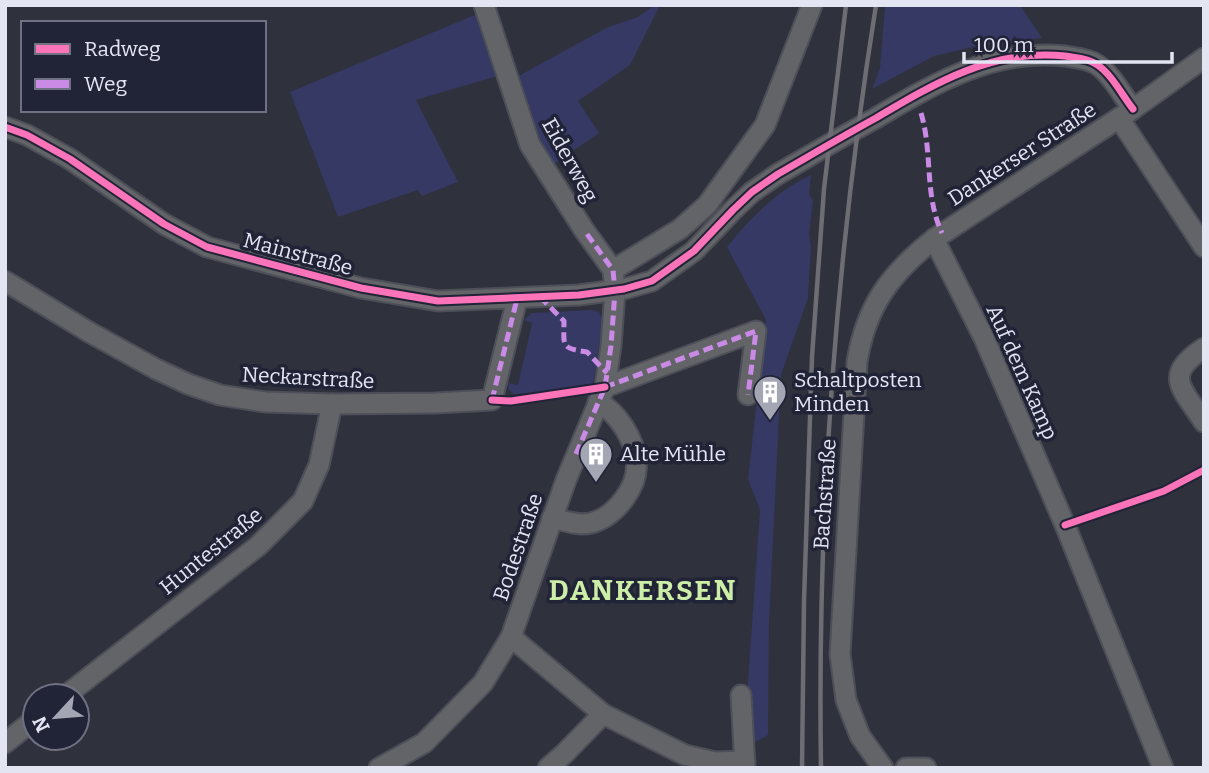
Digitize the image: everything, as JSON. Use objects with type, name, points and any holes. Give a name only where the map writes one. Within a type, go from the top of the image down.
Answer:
[{"type":"street","name":"Eiderweg","points":[[484,5],[530,145],[583,230],[613,270]]},
{"type":"street","points":[[615,291],[613,270],[680,229],[707,205],[765,125],[812,5]]},
{"type":"street","name":"Mainstraße","points":[[5,127],[27,135],[70,159],[164,224],[206,247],[361,288],[416,299],[517,299],[615,291],[652,281],[694,251],[743,201],[778,174],[947,78],[982,64],[1008,58],[1052,55],[1083,58],[1105,72],[1126,114],[1204,247]]},
{"type":"street","name":"Dankerser Straße","points":[[934,239],[1126,114],[1204,58]]},
{"type":"street","name":"Bachstraße","points":[[883,768],[860,736],[846,700],[841,667],[842,596],[857,362],[860,341],[868,318],[886,283],[906,261],[934,239]]},
{"type":"street","name":"Auf dem Kamp","points":[[934,239],[990,351],[1065,525],[1163,768]]},
{"type":"street","name":"Neckarstraße","points":[[5,281],[89,332],[188,384],[220,395],[265,402],[332,404],[492,400],[517,299]]},
{"type":"street","name":"Bodestraße","points":[[379,768],[424,743],[483,683],[511,637],[566,480],[601,394],[611,346],[615,291]]},
{"type":"street","points":[[552,518],[579,524],[591,523],[616,508],[628,492],[636,473],[636,459],[628,437],[601,394],[756,331],[748,396]]},
{"type":"street","points":[[1204,348],[1183,363],[1179,373],[1184,391],[1204,422]]},
{"type":"street","name":"Huntestraße","points":[[83,682],[258,546],[303,501],[319,465],[332,404]]},
{"type":"street","points":[[511,637],[603,714],[700,764],[745,764],[741,695]]},
{"type":"street","points":[[548,768],[603,714]]},
{"type":"street","points":[[5,743],[21,730]]},
{"type":"street","points":[[906,768],[926,768]]},
{"type":"shaded area","points":[[655,5],[660,5],[630,65],[578,101],[599,133],[551,166],[513,79],[608,27],[638,17]]},
{"type":"shaded area","points":[[885,5],[1020,5],[1042,38],[986,44],[934,56],[872,89],[880,68]]},
{"type":"shaded area","points":[[482,12],[504,74],[416,100],[458,182],[422,196],[418,190],[338,217],[290,92]]},
{"type":"shaded area","points":[[811,175],[809,194],[813,201],[809,235],[811,246],[808,298],[781,375],[769,623],[768,735],[752,744],[747,696],[760,510],[748,479],[766,320],[727,247],[765,206],[787,188]]},
{"type":"shaded area","points":[[592,310],[599,312],[603,320],[591,386],[552,393],[514,394],[509,390],[508,383],[518,385],[532,323],[524,320],[532,313]]},
{"type":"railway","points":[[802,768],[812,357],[824,189],[846,5]]},
{"type":"railway","points":[[821,768],[822,576],[832,385],[850,194],[876,5]]},
{"type":"marked path","points":[[921,113],[933,204],[942,233]]},
{"type":"marked path","points":[[576,454],[605,387],[615,291],[613,270],[584,230]]},
{"type":"marked path","points":[[540,297],[564,321],[565,344],[572,349],[587,352],[607,373]]},
{"type":"marked path","points":[[492,400],[517,299]]},
{"type":"marked path","points":[[605,387],[756,331],[748,395]]},
{"type":"cycle path","points":[[5,127],[27,135],[70,159],[164,224],[207,247],[361,288],[438,301],[579,295],[624,289],[652,281],[694,251],[752,192],[778,174],[920,92],[990,63],[1039,55],[1089,60],[1107,73],[1133,109]]},
{"type":"cycle path","points":[[492,400],[511,401],[605,387]]},
{"type":"cycle path","points":[[1065,525],[1164,491],[1204,470]]},
{"type":"place","name":"Schaltposten Minden","points":[[770,422]]},
{"type":"place","name":"Alte Mühle","points":[[596,484]]},
{"type":"district","name":"DANKERSEN","points":[[643,590]]}]
